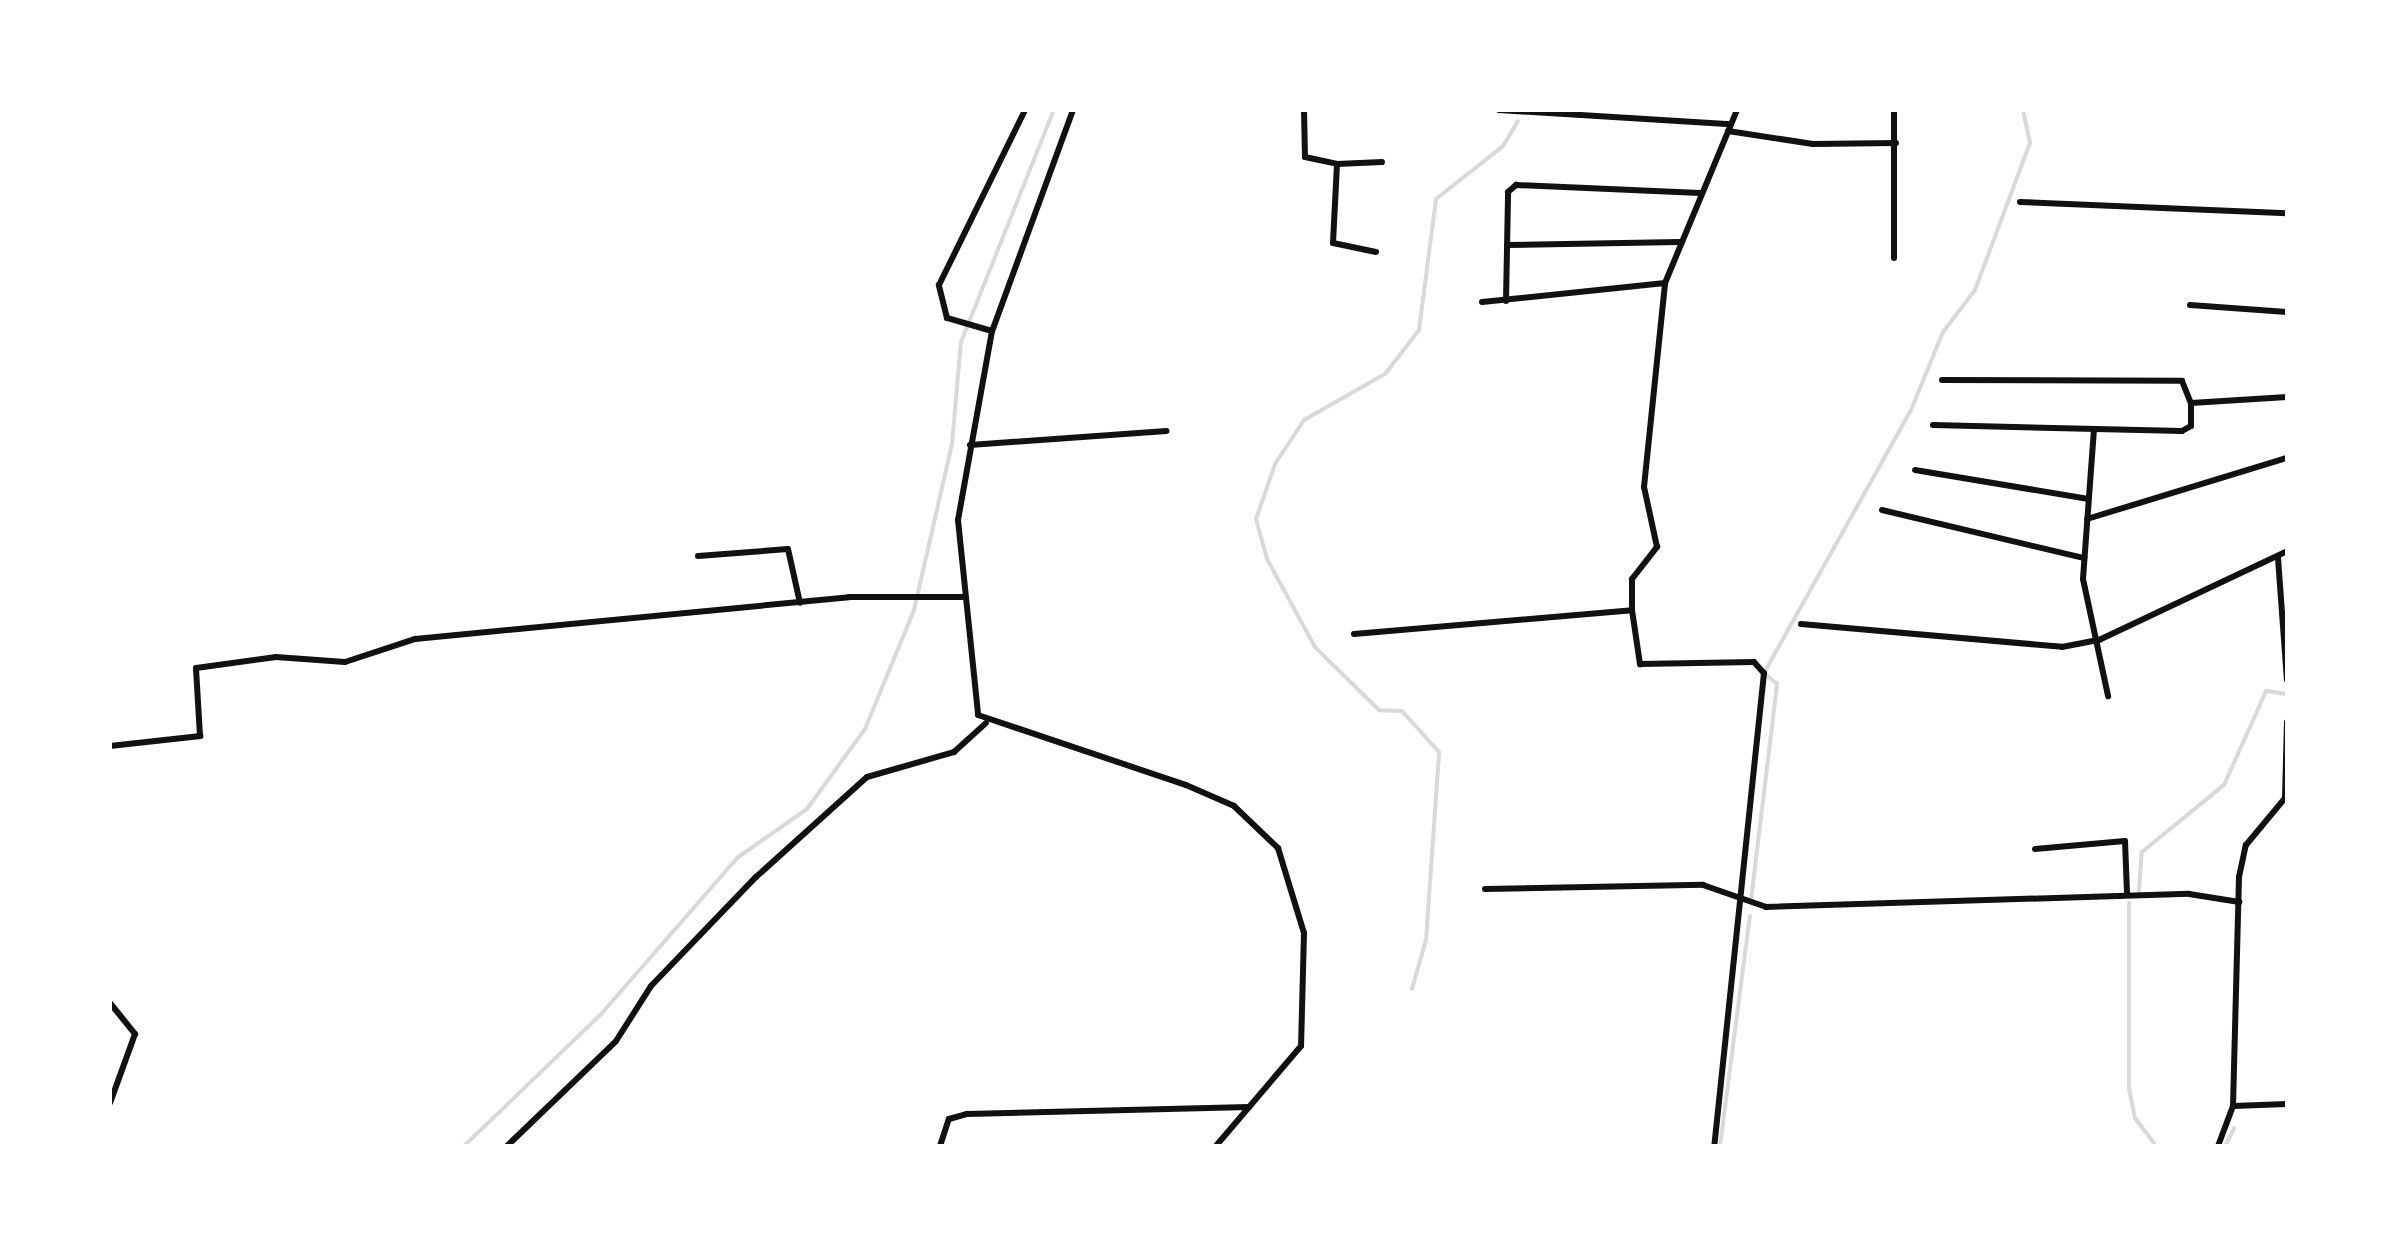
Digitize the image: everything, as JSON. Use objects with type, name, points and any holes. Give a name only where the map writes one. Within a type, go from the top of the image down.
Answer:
[{"type":"street","points":[[992,331],[947,318],[939,285],[1025,110]]},
{"type":"street","points":[[986,724],[965,597],[958,520],[992,331],[1073,110]]},
{"type":"street","points":[[1304,110],[1305,157],[1336,164],[1382,162]]},
{"type":"street","points":[[1499,110],[1730,128],[1813,144],[1896,143]]},
{"type":"street","points":[[1714,1146],[1744,899],[1764,673],[1754,662],[1640,664],[1632,579],[1656,547],[1644,488],[1665,284],[1679,242],[1737,110]]},
{"type":"street","points":[[1894,110],[1894,258]]},
{"type":"street","points":[[1336,164],[1333,242],[1376,252]]},
{"type":"street","points":[[1506,301],[1507,245],[1516,184],[1700,194]]},
{"type":"street","points":[[2020,202],[2287,213]]},
{"type":"street","points":[[1507,245],[1679,242]]},
{"type":"street","points":[[1482,302],[1665,284]]},
{"type":"street","points":[[2190,305],[2287,312]]},
{"type":"street","points":[[1933,425],[2187,430],[2191,404],[2182,381],[1942,380]]},
{"type":"street","points":[[2191,404],[2287,398]]},
{"type":"street","points":[[2094,429],[2084,558],[2108,696]]},
{"type":"street","points":[[970,445],[1167,431]]},
{"type":"street","points":[[2087,520],[2287,458]]},
{"type":"street","points":[[1915,470],[2089,498]]},
{"type":"street","points":[[1882,510],[2084,558]]},
{"type":"street","points":[[698,556],[788,549],[800,604]]},
{"type":"street","points":[[1801,624],[1981,646],[2099,640],[2287,551]]},
{"type":"street","points":[[2278,558],[2287,680]]},
{"type":"street","points":[[110,746],[200,736],[196,668],[276,657],[344,662],[415,638],[800,604],[965,597]]},
{"type":"street","points":[[1354,634],[1632,610]]},
{"type":"street","points":[[2218,1146],[2233,1106],[2239,902],[2246,845],[2285,798],[2287,722]]},
{"type":"street","points":[[986,724],[1186,785],[1234,806],[1278,848],[1304,933],[1301,1046],[1216,1146]]},
{"type":"street","points":[[507,1146],[616,1041],[651,986],[756,876],[867,777],[954,752],[986,724]]},
{"type":"street","points":[[2034,849],[2125,841],[2128,894]]},
{"type":"street","points":[[1485,889],[1702,886],[1766,907],[2128,894],[2239,902]]},
{"type":"street","points":[[110,1003],[135,1034],[110,1103]]},
{"type":"street","points":[[2233,1106],[2287,1104]]},
{"type":"street","points":[[940,1146],[948,1120],[967,1114],[1250,1106]]},
{"type":"waterway","points":[[464,1146],[602,1013],[737,858],[807,809],[865,729],[914,610],[952,444],[961,342],[1054,110]]},
{"type":"waterway","points":[[1751,900],[1777,684],[1764,673],[1911,410],[1943,332],[1975,290],[2030,143],[2023,110]]},
{"type":"waterway","points":[[1412,989],[1426,940],[1439,752],[1402,711],[1379,710],[1315,647],[1267,559],[1256,519],[1275,464],[1304,420],[1385,374],[1419,330],[1436,199],[1503,146],[1518,121]]},
{"type":"waterway","points":[[2139,891],[2142,852],[2224,785],[2266,691],[2287,694]]},
{"type":"waterway","points":[[2129,903],[2129,1088],[2135,1118],[2156,1146]]},
{"type":"waterway","points":[[1720,1146],[1750,916]]},
{"type":"waterway","points":[[2225,1146],[2234,1128]]}]
